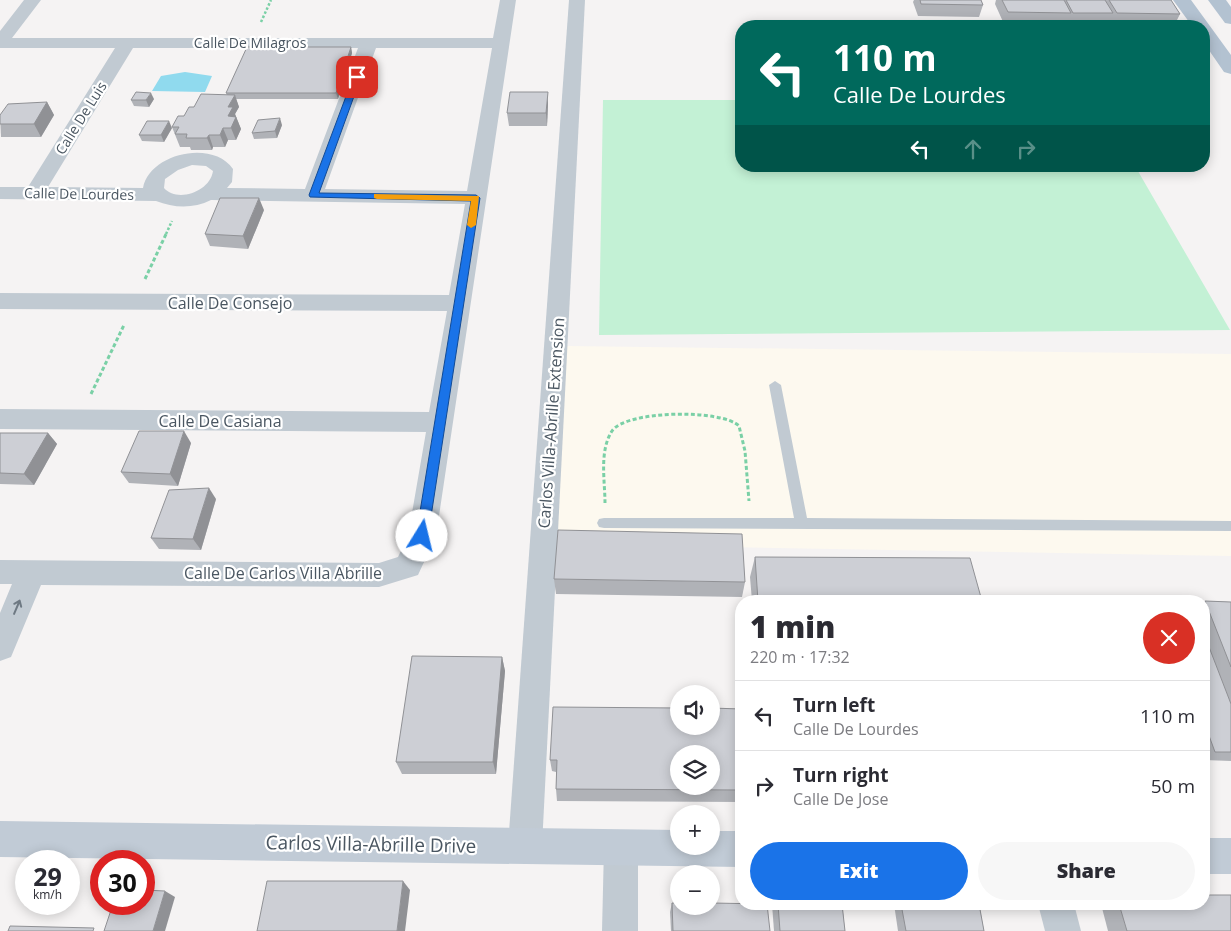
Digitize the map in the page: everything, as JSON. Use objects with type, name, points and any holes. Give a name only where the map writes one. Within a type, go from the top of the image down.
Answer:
[{"type":"main road","points":[[1182,0],[1197,20]]},
{"type":"main road","points":[[1217,0],[1231,19]]},
{"type":"main road","points":[[1210,38],[1231,68]]},
{"type":"main road","name":"Carlos Villa-Abrille Drive","points":[[0,839],[735,849]]},
{"type":"main road","points":[[1210,856],[1231,856]]},
{"type":"street","points":[[0,42],[33,0]]},
{"type":"street","name":"Calle De Carlos Villa Abrille","points":[[0,572],[379,575],[394,572],[408,566],[422,536],[508,0]]},
{"type":"street","name":"Carlos Villa-Abrille Extension","points":[[525,846],[578,0]]},
{"type":"street","name":"Calle De Milagros","points":[[0,42],[501,43]]},
{"type":"street","name":"Calle De Luis","points":[[34,193],[128,42]]},
{"type":"street","points":[[313,195],[369,43]]},
{"type":"street","points":[[157,195],[153,189],[156,176],[171,165],[192,159],[211,161],[223,169],[222,182],[209,194]]},
{"type":"street","name":"Calle De Lourdes","points":[[0,193],[157,195],[181,201],[209,194]]},
{"type":"street","points":[[209,194],[476,198]]},
{"type":"street","name":"Calle De Consejo","points":[[0,301],[459,303]]},
{"type":"street","name":"Calle De Casiana","points":[[0,419],[440,422]]},
{"type":"street","points":[[0,647],[32,572]]},
{"type":"street","points":[[620,931],[621,847]]},
{"type":"street","points":[[1058,910],[1063,931]]},
{"type":"lane","points":[[775,385],[802,524]]},
{"type":"lane","points":[[604,523],[1231,526]]},
{"type":"path","points":[[604,523],[606,445],[610,434],[618,424],[629,419],[708,415],[732,420],[739,426],[743,438],[751,524]]},
{"type":"shaded area","points":[[566,346],[1231,354],[1231,556],[556,544]]},
{"type":"green space","points":[[603,100],[735,100],[735,172],[1138,172],[1230,330],[599,335]]},
{"type":"water","points":[[185,72],[212,76],[205,92],[152,91],[161,76]]},
{"type":"building","points":[[920,0],[981,0],[983,5],[921,4]]},
{"type":"building","points":[[1002,0],[1064,0],[1071,13],[1008,12]]},
{"type":"building","points":[[1066,0],[1105,0],[1113,13],[1073,13]]},
{"type":"building","points":[[1109,0],[1171,0],[1180,14],[1117,13]]},
{"type":"building","points":[[247,47],[351,47],[336,93],[226,93]]},
{"type":"building","points":[[136,92],[151,93],[146,100],[131,100]]},
{"type":"building","points":[[510,92],[548,92],[546,113],[507,113]]},
{"type":"building","points":[[201,94],[235,95],[228,107],[233,107],[228,116],[236,117],[231,128],[223,128],[220,135],[209,135],[207,138],[186,138],[187,134],[175,134],[179,127],[172,127],[178,116],[184,116],[189,107],[194,107]]},
{"type":"building","points":[[47,102],[34,124],[0,124],[0,115],[8,104]]},
{"type":"building","points":[[280,118],[275,131],[252,133],[258,120]]},
{"type":"building","points":[[147,121],[169,121],[161,135],[139,135]]},
{"type":"building","points":[[220,198],[259,198],[243,236],[205,234]]},
{"type":"building","points":[[139,431],[184,431],[170,474],[121,472]]},
{"type":"building","points":[[0,433],[48,433],[24,474],[0,473]]},
{"type":"building","points":[[209,488],[193,539],[151,538],[169,490]]},
{"type":"building","points":[[558,530],[742,534],[745,582],[554,579]]},
{"type":"building","points":[[755,557],[970,558],[980,595],[758,595]]},
{"type":"building","points":[[1210,601],[1231,602],[1231,667],[1210,614]]},
{"type":"building","points":[[1210,650],[1231,704],[1231,752],[1215,752],[1210,738]]},
{"type":"building","points":[[412,656],[502,657],[493,762],[396,762]]},
{"type":"building","points":[[553,707],[670,708],[670,735],[720,735],[720,708],[735,709],[735,790],[720,790],[720,745],[670,745],[670,790],[556,789],[557,760],[550,760]]},
{"type":"building","points":[[267,881],[403,881],[397,931],[257,931]]},
{"type":"building","points":[[155,891],[165,891],[153,931],[104,931],[109,915],[155,915]]},
{"type":"building","points":[[1210,895],[1231,895],[1231,931],[1127,931],[1121,910],[1210,910]]},
{"type":"building","points":[[720,903],[735,903],[735,910],[768,910],[770,931],[673,931],[672,915],[720,915]]},
{"type":"building","points":[[778,910],[843,910],[845,931],[780,931]]},
{"type":"building","points":[[902,910],[980,910],[984,931],[906,931]]},
{"type":"building","points":[[10,926],[94,928],[93,931],[8,931]]},
{"type":"slow traffic","points":[[377,196],[476,198],[471,225]]},
{"type":"route","points":[[357,77],[313,195],[476,198],[422,536]]}]
